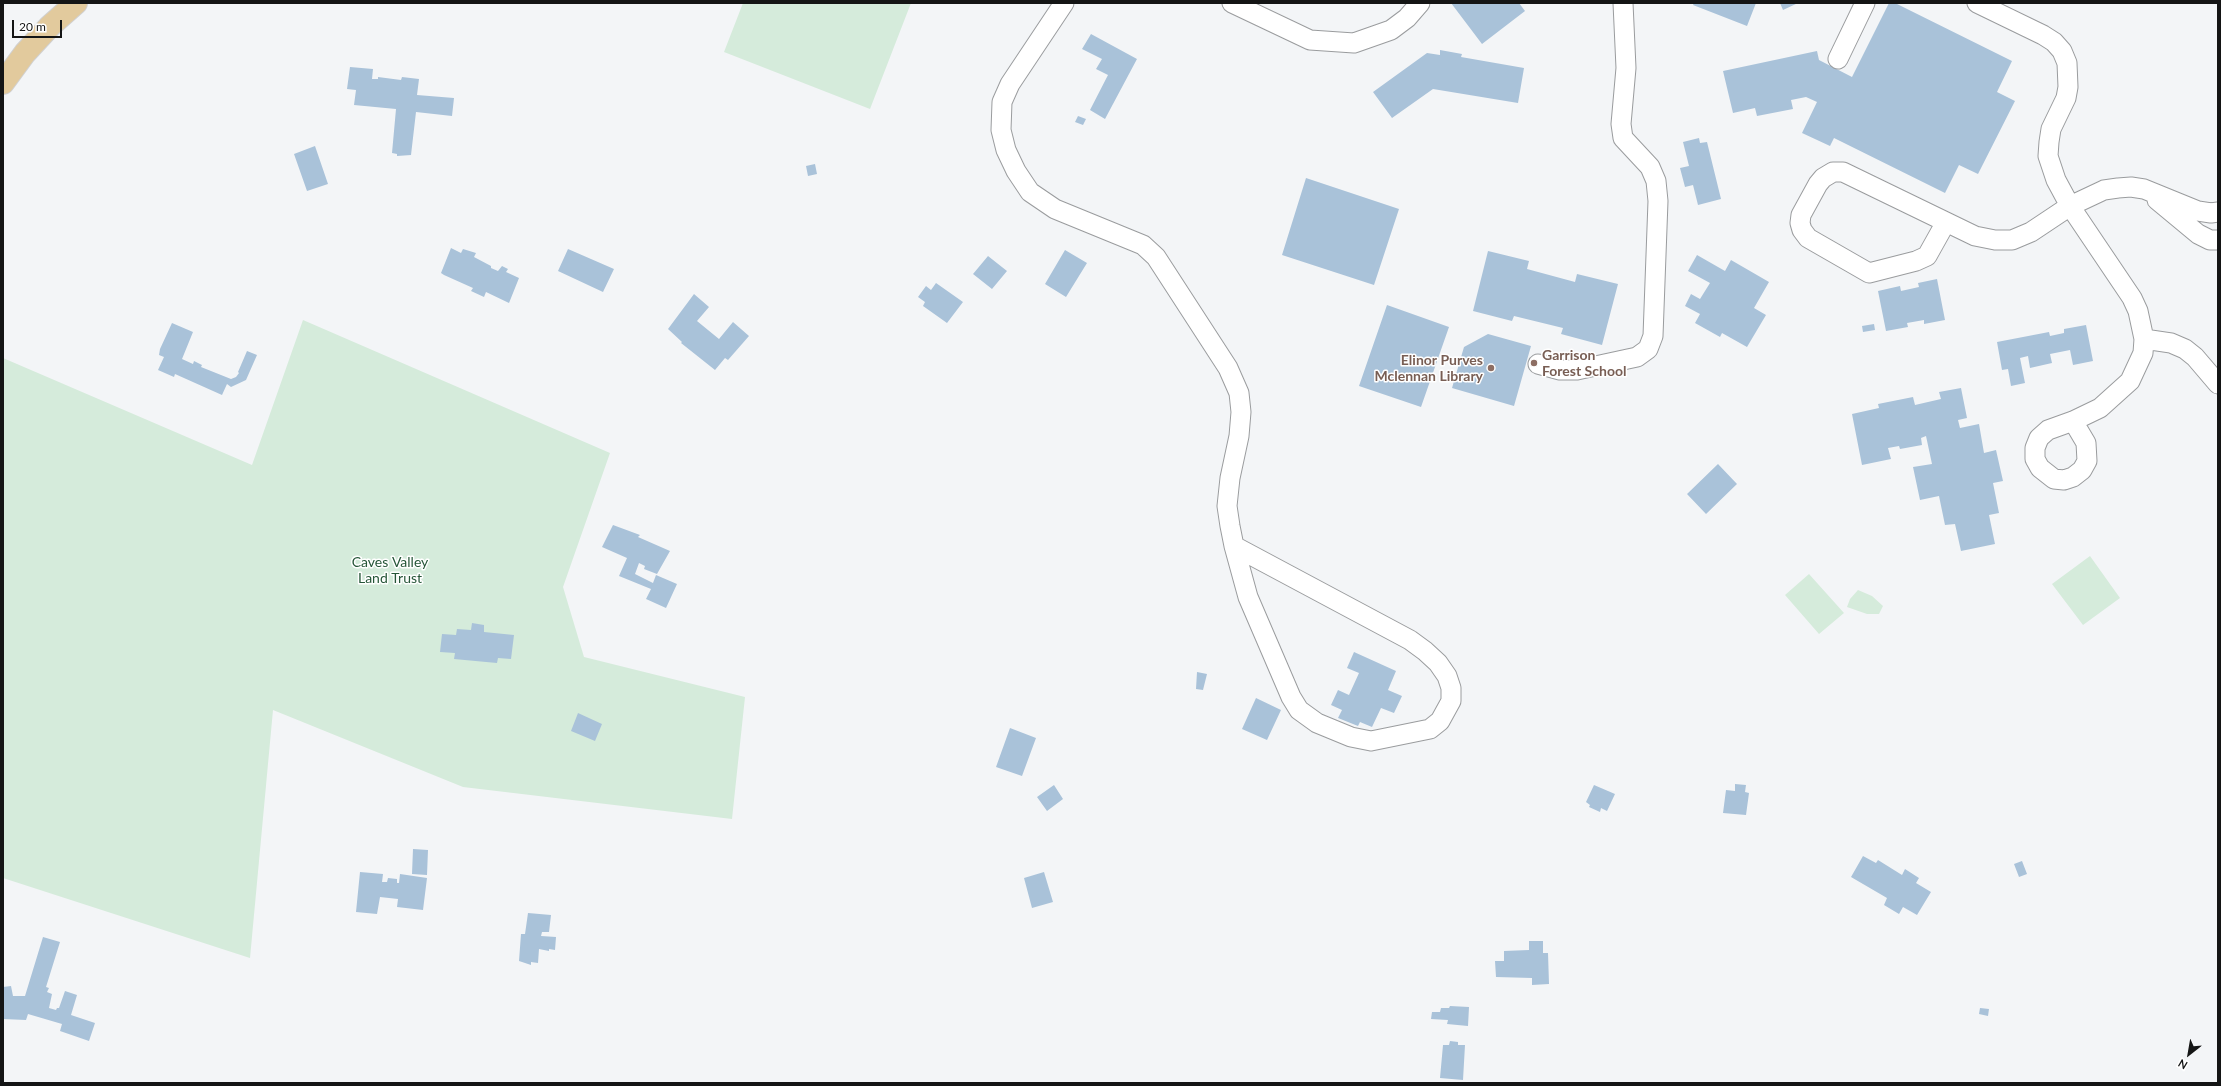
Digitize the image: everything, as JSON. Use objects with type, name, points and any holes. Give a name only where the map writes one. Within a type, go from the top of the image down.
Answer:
[{"type":"main road","points":[[3,83],[25,53],[50,26],[76,3]]},
{"type":"street","points":[[1064,3],[1010,84],[1002,102],[1001,130],[1006,150],[1016,171],[1030,192],[1054,209],[1142,245],[1156,257],[1228,368],[1239,393],[1241,412],[1239,436],[1230,478],[1227,506],[1234,546],[1248,597],[1291,697],[1299,710],[1324,726],[1350,737],[1371,741],[1430,729],[1440,721],[1451,701],[1451,688],[1447,676],[1438,663],[1425,650],[1410,640],[1234,546]]},
{"type":"street","points":[[1232,3],[1310,40],[1354,43],[1391,30],[1407,18],[1420,3]]},
{"type":"street","points":[[1538,364],[1560,370],[1577,370],[1637,357],[1648,349],[1653,336],[1658,201],[1656,181],[1650,167],[1623,138],[1621,124],[1626,68],[1623,3]]},
{"type":"street","points":[[1838,59],[1865,3]]},
{"type":"street","points":[[1978,3],[2054,42],[2067,62],[2068,87],[2066,98],[2050,129],[2048,156],[2056,180],[2070,206],[2132,298],[2138,311],[2144,339],[2142,353],[2130,381],[2100,408],[2073,421]]},
{"type":"street","points":[[1946,222],[1927,256],[1916,261],[1869,272],[1808,238],[1802,230],[1800,223],[1801,215],[1818,184],[1823,178],[1833,172],[1843,172],[1975,236],[1995,240],[2012,240],[2032,232],[2070,206],[2104,190],[2130,187],[2164,196],[2198,211],[2211,213],[2218,212]]},
{"type":"street","points":[[2130,187],[2159,201],[2198,234],[2210,240],[2218,240]]},
{"type":"street","points":[[2144,339],[2171,343],[2185,349],[2195,357],[2218,384]]},
{"type":"green space","points":[[743,3],[911,3],[870,109],[724,52]]},
{"type":"green space","name":"Caves Valley Land Trust","points":[[303,320],[610,453],[563,587],[584,657],[745,697],[732,819],[463,787],[273,710],[250,958],[3,878],[3,358],[252,465]]},
{"type":"green space","points":[[2090,556],[2120,598],[2083,625],[2052,584]]},
{"type":"green space","points":[[1809,574],[1844,613],[1819,634],[1785,595]]},
{"type":"green space","points":[[1858,590],[1872,596],[1883,606],[1879,614],[1867,614],[1847,607],[1850,599]]},
{"type":"building","points":[[1451,3],[1519,3],[1525,11],[1482,44]]},
{"type":"building","points":[[1694,3],[1756,3],[1747,26],[1693,5]]},
{"type":"building","points":[[1780,3],[1798,3],[1783,10]]},
{"type":"building","points":[[1889,3],[1895,3],[2012,61],[1997,92],[2015,101],[1978,174],[1959,165],[1945,193],[1834,138],[1830,146],[1802,133],[1817,102],[1806,97],[1791,100],[1793,109],[1757,116],[1755,108],[1733,113],[1723,71],[1817,51],[1819,60],[1852,77]]},
{"type":"building","points":[[1091,34],[1137,59],[1105,119],[1090,110],[1108,75],[1096,69],[1102,59],[1082,49]]},
{"type":"building","points":[[1440,50],[1462,54],[1461,57],[1524,68],[1518,103],[1433,89],[1392,118],[1373,92],[1427,53],[1440,55]]},
{"type":"building","points":[[350,67],[373,69],[372,79],[378,79],[378,77],[401,80],[402,77],[419,79],[417,95],[454,98],[452,116],[416,112],[411,155],[397,156],[397,154],[392,153],[396,109],[354,105],[356,90],[347,89]]},
{"type":"building","points":[[1078,116],[1086,119],[1083,125],[1075,122]]},
{"type":"building","points":[[1699,138],[1700,143],[1707,142],[1721,199],[1698,205],[1693,185],[1685,187],[1680,168],[1689,166],[1683,142]]},
{"type":"building","points":[[315,146],[328,184],[307,191],[294,154]]},
{"type":"building","points":[[815,164],[817,174],[808,176],[806,166]]},
{"type":"building","points":[[1306,178],[1399,209],[1374,285],[1282,255]]},
{"type":"building","points":[[451,248],[461,253],[463,249],[476,253],[474,257],[491,266],[491,268],[498,271],[502,266],[508,269],[506,272],[519,278],[509,303],[486,292],[484,297],[471,291],[473,288],[441,273]]},
{"type":"building","points":[[568,249],[614,269],[603,292],[558,271]]},
{"type":"building","points":[[1065,250],[1087,263],[1066,297],[1045,284]]},
{"type":"building","points":[[1488,251],[1529,261],[1527,269],[1575,282],[1577,274],[1618,284],[1602,345],[1561,334],[1563,328],[1514,316],[1512,321],[1473,311]]},
{"type":"building","points":[[1697,255],[1725,271],[1731,260],[1769,282],[1754,308],[1766,315],[1747,347],[1722,333],[1720,337],[1695,323],[1700,314],[1685,306],[1691,294],[1700,299],[1710,283],[1688,271]]},
{"type":"building","points":[[988,256],[1007,271],[992,289],[973,274]]},
{"type":"building","points":[[1937,279],[1945,320],[1924,324],[1924,320],[1907,323],[1908,327],[1886,331],[1878,291],[1900,286],[1901,291],[1919,287],[1918,283]]},
{"type":"building","points":[[936,283],[963,302],[947,323],[923,306],[925,302],[918,297],[926,286],[931,290]]},
{"type":"building","points":[[694,294],[709,307],[697,321],[719,339],[733,322],[749,336],[728,360],[725,358],[715,370],[681,343],[682,342],[668,329]]},
{"type":"building","points":[[1387,305],[1449,327],[1421,407],[1359,386]]},
{"type":"building","points":[[172,323],[193,332],[182,359],[193,364],[194,361],[202,365],[201,367],[231,379],[236,377],[239,373],[238,372],[247,351],[257,355],[246,380],[231,387],[227,384],[222,395],[175,374],[174,377],[158,370],[164,357],[159,355],[160,349]]},
{"type":"building","points":[[1874,324],[1875,330],[1863,332],[1862,326]]},
{"type":"building","points":[[2086,325],[2093,361],[2073,365],[2070,350],[2050,354],[2052,363],[2030,368],[2028,356],[2020,358],[2025,383],[2011,386],[2008,369],[2002,370],[1997,342],[2049,332],[2050,336],[2064,333],[2064,329]]},
{"type":"building","name":"Elinor Purves Mclennan Library","points":[[1488,334],[1531,346],[1514,406],[1452,388],[1464,347]]},
{"type":"building","points":[[1961,388],[1967,418],[1958,420],[1960,428],[1979,424],[1984,453],[1996,450],[2003,481],[1993,483],[1999,513],[1989,515],[1995,544],[1961,551],[1955,524],[1945,525],[1939,496],[1920,500],[1913,467],[1932,464],[1926,436],[1921,438],[1922,445],[1900,449],[1899,446],[1888,448],[1891,459],[1862,465],[1852,414],[1879,408],[1878,404],[1913,397],[1915,405],[1941,399],[1939,392]]},
{"type":"building","points":[[1718,464],[1737,484],[1706,514],[1687,494]]},
{"type":"building","points":[[613,525],[640,535],[638,537],[670,551],[657,574],[644,569],[645,566],[639,563],[635,574],[653,583],[656,575],[677,584],[666,608],[646,599],[651,589],[619,576],[627,558],[602,547]]},
{"type":"building","points":[[472,623],[484,625],[484,632],[514,635],[511,659],[498,658],[497,663],[454,659],[455,653],[440,652],[442,634],[456,635],[457,629],[471,630]]},
{"type":"building","points":[[1354,652],[1396,671],[1388,690],[1402,696],[1394,713],[1381,708],[1372,727],[1360,722],[1358,726],[1338,718],[1342,710],[1331,705],[1338,690],[1349,695],[1359,673],[1347,668]]},
{"type":"building","points":[[1197,672],[1207,674],[1203,690],[1196,689]]},
{"type":"building","points":[[1256,698],[1281,710],[1267,740],[1242,729]]},
{"type":"building","points":[[578,713],[602,724],[595,741],[571,731]]},
{"type":"building","points":[[1010,728],[1036,738],[1022,776],[996,767]]},
{"type":"building","points":[[1735,784],[1746,785],[1745,792],[1749,793],[1746,815],[1723,813],[1726,790],[1735,791]]},
{"type":"building","points":[[1054,785],[1063,799],[1047,811],[1037,797]]},
{"type":"building","points":[[1594,785],[1615,794],[1607,811],[1601,808],[1600,812],[1589,807],[1590,805],[1586,802]]},
{"type":"building","points":[[413,849],[428,850],[427,875],[412,874]]},
{"type":"building","points":[[1863,856],[1876,863],[1878,860],[1902,875],[1905,869],[1919,878],[1916,883],[1931,892],[1917,915],[1903,907],[1899,914],[1884,905],[1887,898],[1851,877]]},
{"type":"building","points":[[2022,861],[2027,874],[2019,877],[2014,864]]},
{"type":"building","points":[[360,872],[383,874],[382,882],[387,882],[388,878],[397,879],[397,883],[399,883],[400,874],[427,878],[423,910],[397,907],[398,899],[380,897],[377,914],[356,912]]},
{"type":"building","points":[[1044,872],[1053,902],[1032,908],[1024,878]]},
{"type":"building","points":[[528,913],[551,915],[549,932],[542,932],[541,936],[556,937],[555,950],[549,949],[549,951],[539,949],[538,963],[531,962],[531,965],[519,961],[521,934],[525,934]]},
{"type":"building","points":[[43,937],[60,942],[46,987],[49,988],[47,992],[52,994],[49,1008],[56,1010],[59,1008],[65,991],[77,995],[71,1015],[95,1023],[89,1041],[60,1031],[62,1024],[28,1014],[26,1020],[3,1019],[3,987],[11,986],[13,996],[25,996]]},
{"type":"building","points":[[1529,941],[1543,941],[1543,953],[1548,953],[1549,984],[1532,985],[1532,978],[1496,977],[1495,961],[1504,961],[1504,951],[1529,950]]},
{"type":"building","points":[[1450,1006],[1469,1007],[1468,1026],[1447,1024],[1448,1020],[1431,1019],[1432,1012],[1440,1012],[1441,1008],[1449,1008]]},
{"type":"building","points":[[1980,1008],[1989,1009],[1988,1016],[1979,1014]]},
{"type":"building","points":[[1450,1041],[1458,1042],[1458,1045],[1465,1045],[1463,1080],[1440,1078],[1443,1045],[1449,1045]]},
{"type":"place","name":"Garrison Forest School","points":[[1534,363]]},
{"type":"place","name":"Elinor Purves Mclennan Library","points":[[1491,368]]}]
